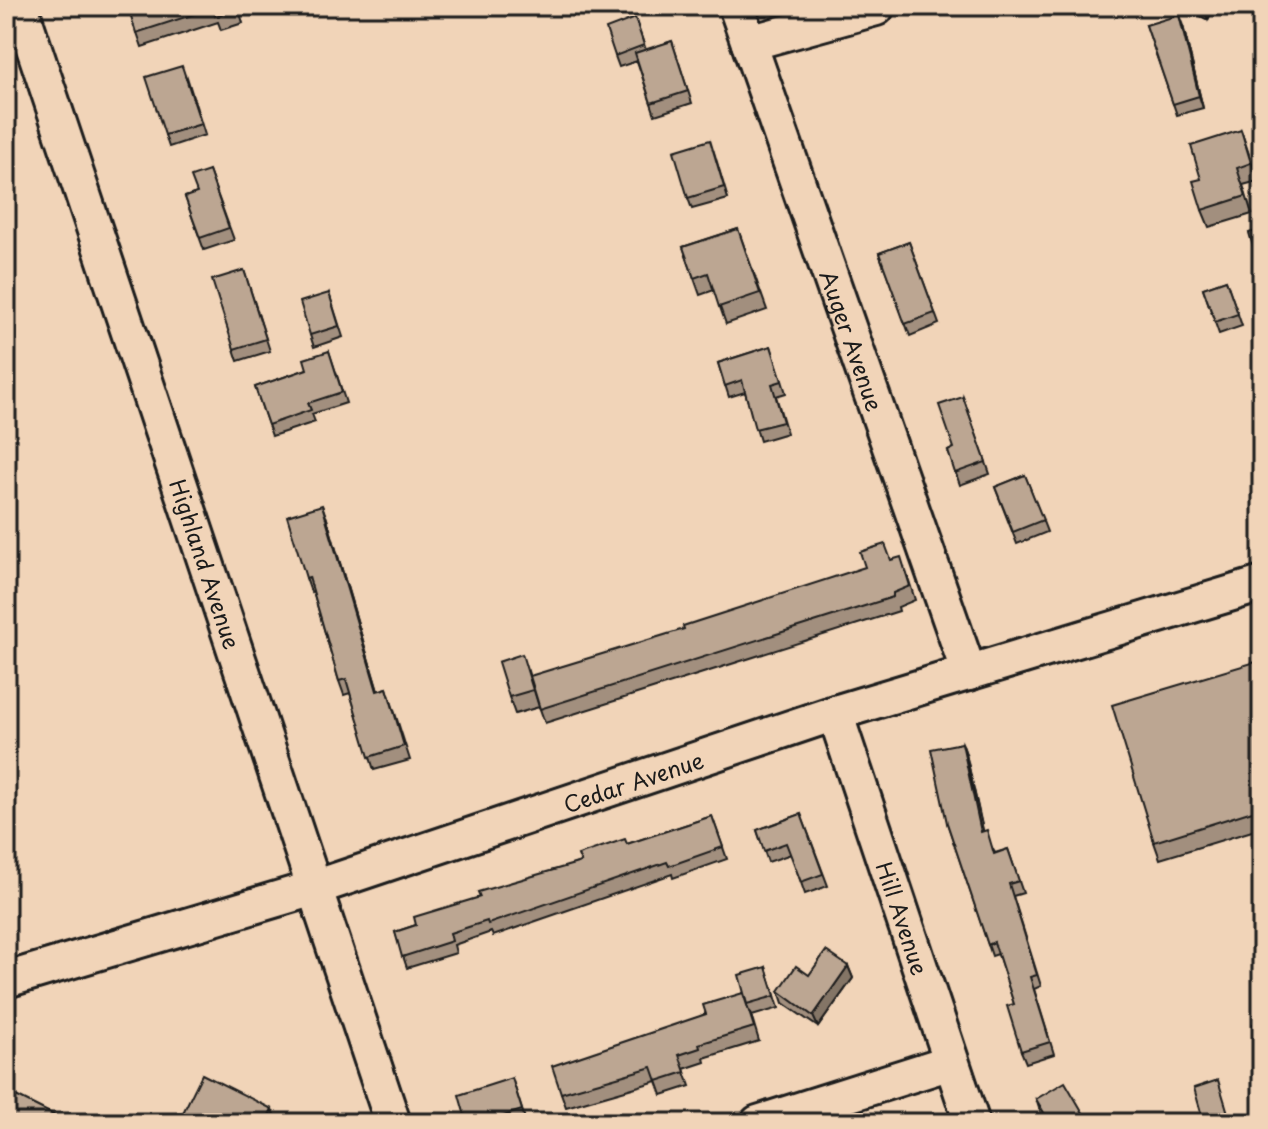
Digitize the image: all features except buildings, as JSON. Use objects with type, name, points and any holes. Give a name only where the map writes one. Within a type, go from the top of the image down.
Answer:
[{"type":"street","name":"Highland Avenue","points":[[20,6],[393,1123]]},
{"type":"street","name":"Auger Avenue","points":[[736,6],[969,673]]},
{"type":"street","points":[[749,43],[876,8]]},
{"type":"street","name":"Cedar Avenue","points":[[6,980],[314,888],[835,713],[1262,584]]},
{"type":"street","name":"Hill Avenue","points":[[835,713],[972,1123]]},
{"type":"street","points":[[758,1123],[951,1062]]}]
